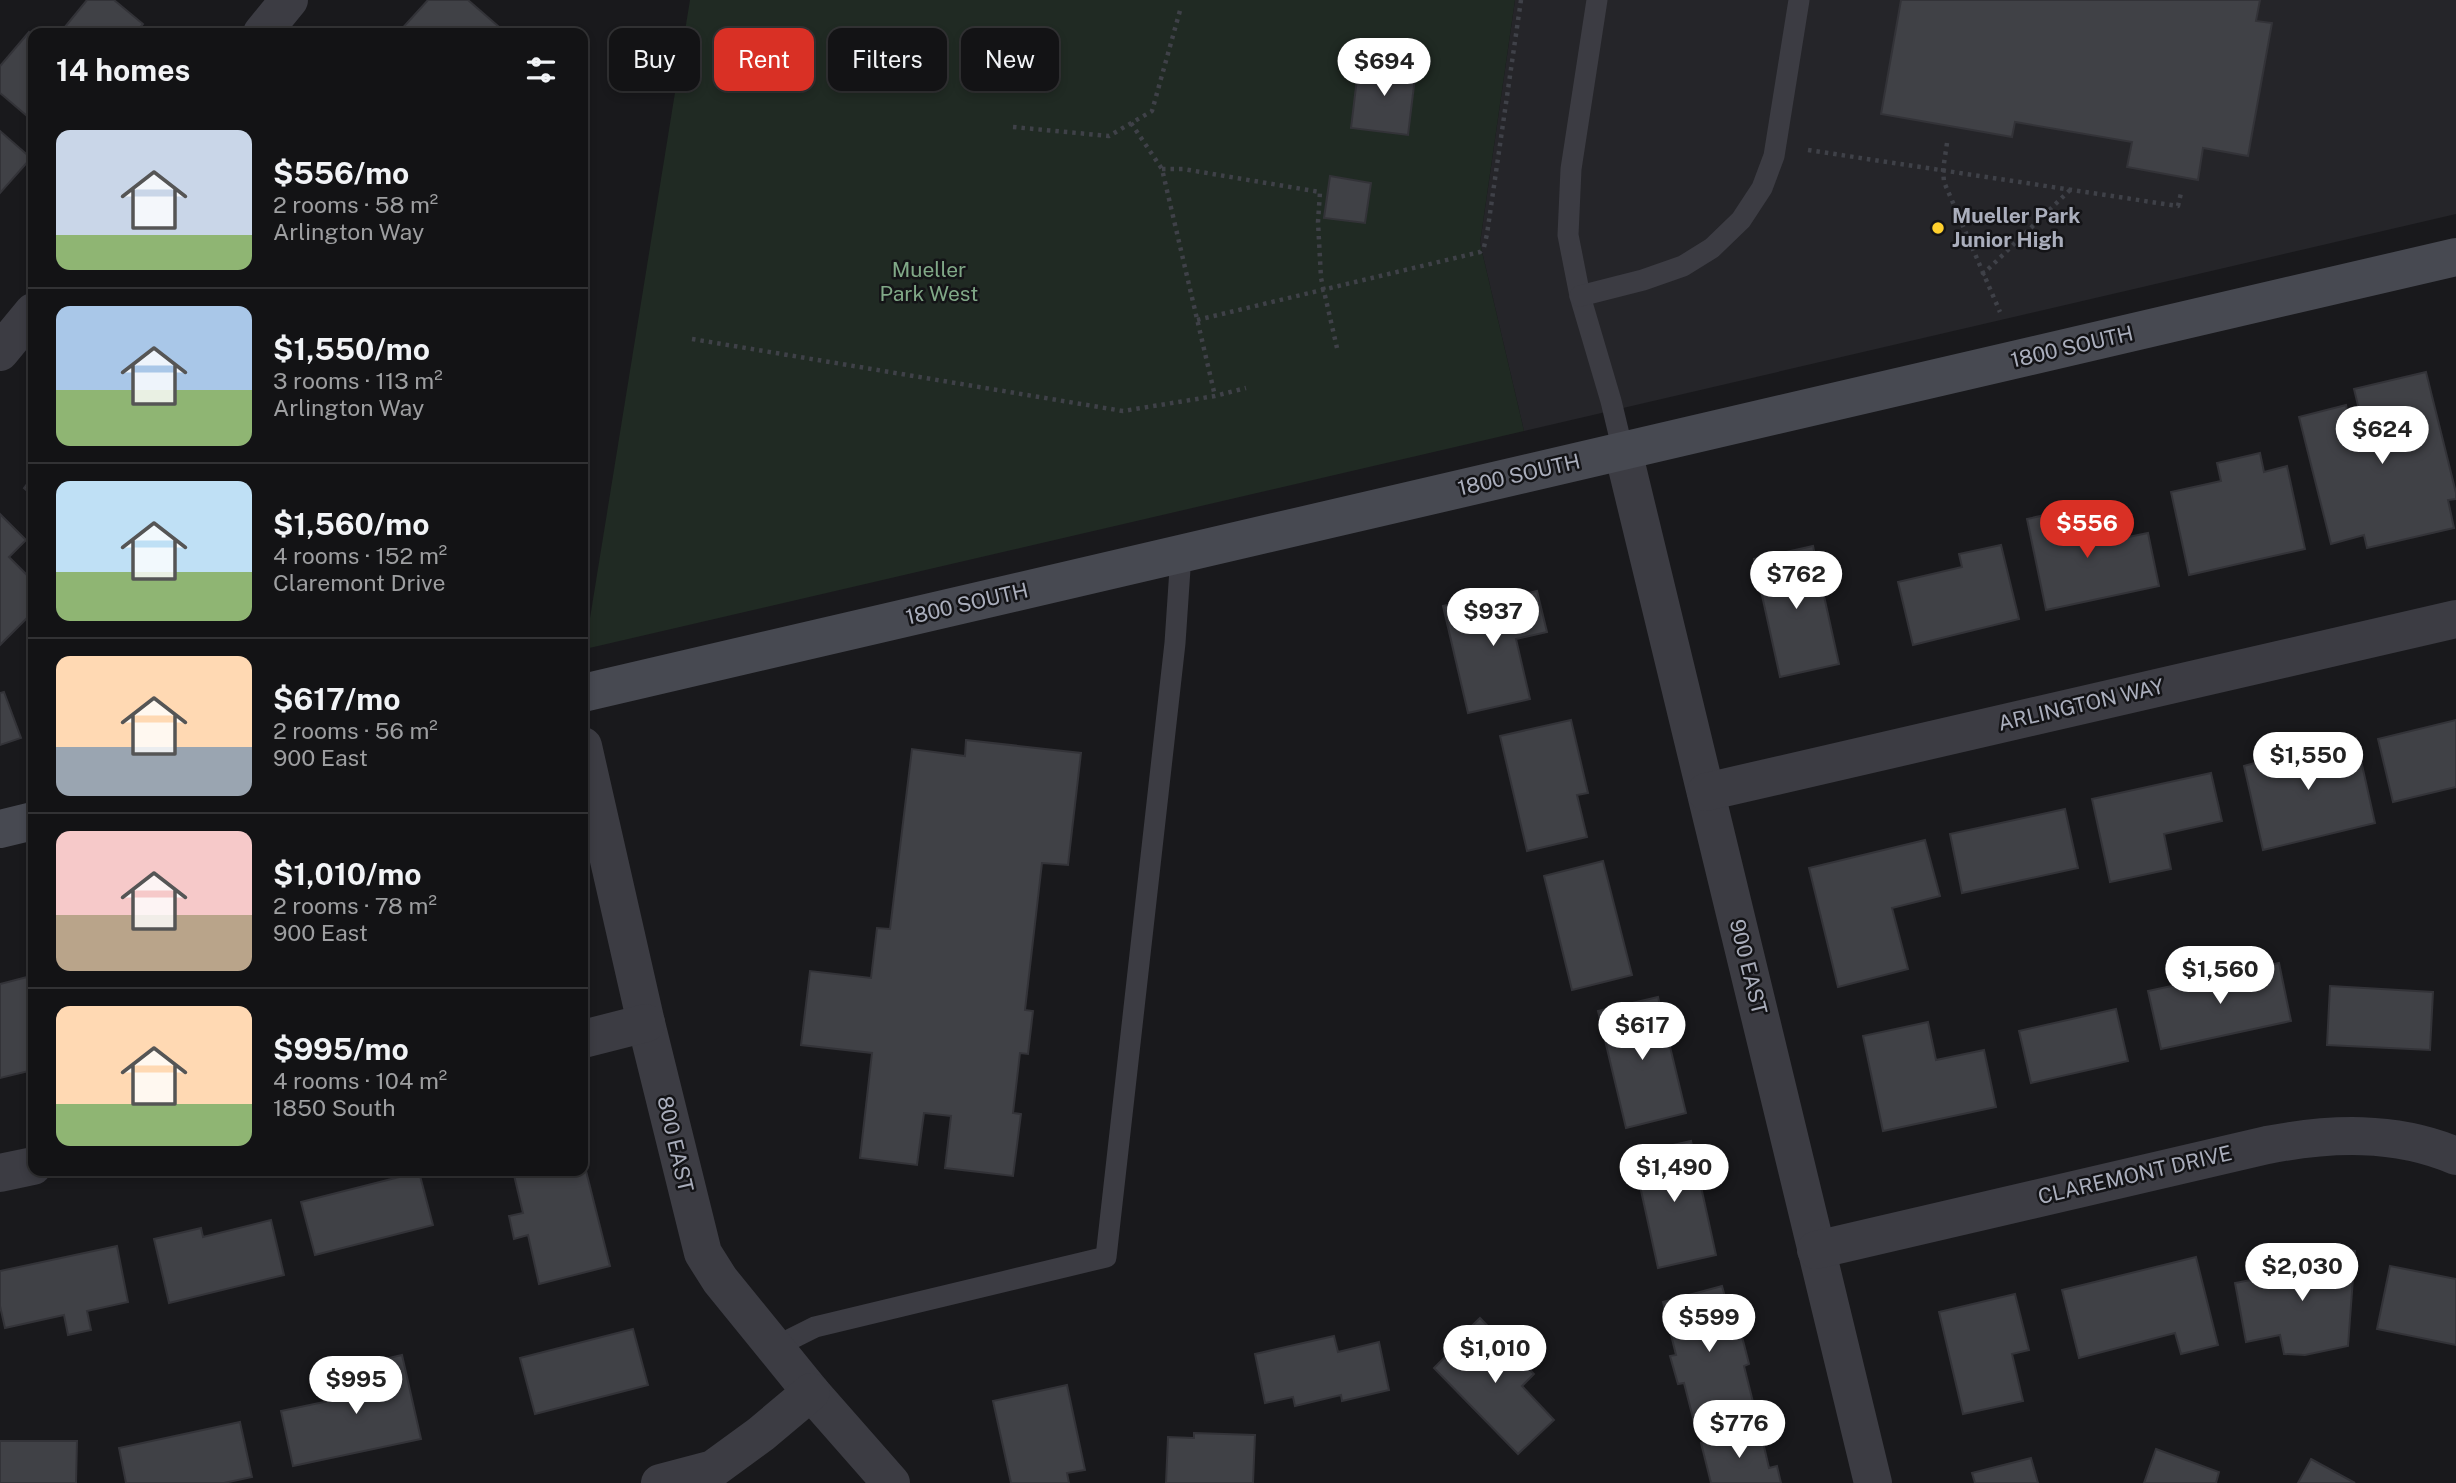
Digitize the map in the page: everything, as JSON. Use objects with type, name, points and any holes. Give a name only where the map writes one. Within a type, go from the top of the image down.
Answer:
[{"type":"main road","name":"1800 SOUTH","points":[[588,692],[2456,257]]},
{"type":"main road","points":[[0,829],[28,822]]},
{"type":"street","points":[[266,28],[289,0]]},
{"type":"street","points":[[0,352],[28,318]]},
{"type":"street","name":"900 EAST","points":[[1623,451],[1872,1483]]},
{"type":"street","name":"ARLINGTON WAY","points":[[1706,792],[2456,619]]},
{"type":"street","name":"800 EAST","points":[[588,768],[646,1023],[703,1253],[720,1280],[811,1392],[891,1483]]},
{"type":"street","points":[[588,1038],[646,1023]]},
{"type":"street","name":"CLAREMONT DRIVE","points":[[1816,1250],[2312,1136],[2356,1135],[2401,1140],[2456,1156]]},
{"type":"street","points":[[0,1173],[28,1167]]},
{"type":"street","points":[[660,1483],[713,1469],[761,1434],[811,1392]]},
{"type":"lane","points":[[1597,0],[1571,169],[1568,235],[1580,296],[1623,451]]},
{"type":"lane","points":[[1580,296],[1643,280],[1683,266],[1713,248],[1741,220],[1762,188],[1774,156],[1799,0]]},
{"type":"lane","points":[[775,1347],[815,1326],[1106,1257],[1174,657],[1181,554]]},
{"type":"path","points":[[1197,320],[1480,252],[1484,247],[1521,0]]},
{"type":"path","points":[[1013,127],[1109,136],[1152,111],[1181,7]]},
{"type":"path","points":[[1131,123],[1162,169],[1215,396]]},
{"type":"path","points":[[1947,144],[1944,182],[2000,312]]},
{"type":"path","points":[[1808,150],[2178,205],[2180,192]]},
{"type":"path","points":[[1162,169],[1182,169],[1320,192],[1318,222],[1321,278],[1337,348]]},
{"type":"path","points":[[1982,275],[2071,190]]},
{"type":"path","points":[[692,339],[1123,411],[1215,396],[1246,388]]},
{"type":"shaded area","name":"Mueller Park Junior High","points":[[1515,0],[2456,0],[2456,214],[1524,431],[1480,243]]},
{"type":"green space","name":"Mueller Park West","points":[[690,0],[1515,0],[1480,243],[1524,431],[588,648],[588,630],[675,91],[700,91],[700,28],[685,28]]},
{"type":"building","points":[[87,0],[114,0],[143,24],[139,28],[64,28]]},
{"type":"building","points":[[428,0],[468,0],[500,28],[403,28]]},
{"type":"building","points":[[1901,0],[2260,0],[2256,21],[2272,23],[2248,156],[2203,148],[2198,180],[2127,167],[2132,142],[2015,122],[2012,137],[1881,114]]},
{"type":"building","points":[[28,33],[28,117],[0,93],[0,66]]},
{"type":"building","points":[[1359,62],[1416,69],[1408,135],[1351,128]]},
{"type":"building","points":[[0,131],[28,155],[28,161],[0,193]]},
{"type":"building","points":[[1330,176],[1371,183],[1365,223],[1324,218]]},
{"type":"building","points":[[2426,372],[2456,493],[2456,499],[2448,500],[2454,528],[2367,548],[2364,535],[2331,544],[2299,417],[2346,405],[2354,441],[2409,427],[2407,419],[2364,430],[2354,389]]},
{"type":"building","points":[[2260,453],[2264,472],[2287,466],[2305,549],[2189,575],[2171,492],[2221,481],[2217,463]]},
{"type":"building","points":[[2090,505],[2099,543],[2148,533],[2159,586],[2046,610],[2027,519]]},
{"type":"building","points":[[0,514],[26,540],[9,557],[28,576],[28,617],[0,645]]},
{"type":"building","points":[[2001,545],[2019,619],[1913,645],[1898,582],[1962,567],[1959,554]]},
{"type":"building","points":[[1813,546],[1839,664],[1780,677],[1754,559]]},
{"type":"building","points":[[1537,591],[1547,632],[1516,639],[1530,699],[1468,713],[1443,606],[1473,599],[1475,605]]},
{"type":"building","points":[[4,692],[21,738],[0,745],[0,693]]},
{"type":"building","points":[[1571,720],[1588,793],[1577,795],[1587,837],[1527,851],[1500,736]]},
{"type":"building","points":[[2456,720],[2456,787],[2393,802],[2378,739]]},
{"type":"building","points":[[2356,738],[2375,823],[2263,850],[2244,766],[2258,762],[2256,750],[2292,742],[2294,752]]},
{"type":"building","points":[[966,740],[1081,753],[1068,865],[1042,863],[1025,1010],[1033,1011],[1028,1054],[1020,1053],[1013,1113],[1021,1114],[1013,1176],[945,1168],[951,1116],[924,1113],[917,1165],[860,1158],[872,1053],[801,1045],[810,971],[871,978],[877,928],[890,929],[912,749],[965,756]]},
{"type":"building","points":[[2211,773],[2222,821],[2164,834],[2171,869],[2110,882],[2092,799]]},
{"type":"building","points":[[2065,809],[2078,868],[1962,893],[1950,834]]},
{"type":"building","points":[[1925,840],[1940,896],[1892,908],[1908,969],[1838,987],[1809,868]]},
{"type":"building","points":[[1603,861],[1632,975],[1572,990],[1544,876]]},
{"type":"building","points":[[2279,963],[2291,1021],[2161,1049],[2148,991]]},
{"type":"building","points":[[27,977],[28,982],[28,1071],[0,1078],[0,984]]},
{"type":"building","points":[[2330,986],[2433,992],[2430,1050],[2327,1045]]},
{"type":"building","points":[[1658,997],[1686,1113],[1626,1128],[1598,1011]]},
{"type":"building","points":[[2116,1009],[2128,1061],[2031,1083],[2019,1031]]},
{"type":"building","points":[[1928,1022],[1936,1060],[1984,1050],[1996,1107],[1883,1131],[1863,1036]]},
{"type":"building","points":[[1691,1141],[1716,1255],[1658,1268],[1633,1154]]},
{"type":"building","points":[[403,1176],[420,1176],[433,1225],[315,1255],[301,1202]]},
{"type":"building","points":[[514,1176],[587,1176],[610,1266],[539,1284],[528,1235],[514,1239],[509,1216],[523,1213]]},
{"type":"building","points":[[271,1220],[284,1275],[169,1303],[154,1239],[201,1228],[203,1237]]},
{"type":"building","points":[[117,1246],[128,1302],[87,1311],[91,1330],[68,1335],[64,1315],[5,1328],[0,1306],[0,1271]]},
{"type":"building","points":[[2299,1247],[2355,1251],[2348,1346],[2305,1355],[2284,1354],[2280,1335],[2246,1342],[2235,1283],[2297,1271]]},
{"type":"building","points":[[2196,1257],[2218,1345],[2181,1354],[2175,1333],[2079,1358],[2062,1290]]},
{"type":"building","points":[[2390,1266],[2456,1279],[2456,1345],[2377,1329]]},
{"type":"building","points":[[1722,1286],[1732,1322],[1738,1321],[1749,1364],[1744,1366],[1754,1406],[1694,1422],[1684,1383],[1678,1384],[1670,1356],[1676,1355],[1663,1302]]},
{"type":"building","points":[[2015,1294],[2029,1350],[2012,1354],[2023,1401],[1963,1414],[1939,1312]]},
{"type":"building","points":[[1480,1318],[1534,1374],[1522,1386],[1554,1420],[1518,1454],[1434,1368],[1455,1347],[1452,1345]]},
{"type":"building","points":[[633,1329],[648,1385],[535,1414],[520,1358]]},
{"type":"building","points":[[1334,1336],[1338,1352],[1379,1342],[1389,1390],[1342,1401],[1341,1395],[1295,1406],[1293,1397],[1265,1403],[1255,1354]]},
{"type":"building","points":[[402,1355],[421,1439],[293,1466],[281,1411],[357,1395],[350,1367]]},
{"type":"building","points":[[1067,1385],[1085,1470],[1067,1473],[1069,1483],[1011,1483],[993,1401]]},
{"type":"building","points":[[240,1422],[252,1477],[224,1483],[126,1483],[119,1448]]},
{"type":"building","points":[[1760,1429],[1769,1468],[1777,1466],[1781,1483],[1711,1483],[1701,1443]]},
{"type":"building","points":[[1194,1433],[1255,1435],[1253,1483],[1166,1483],[1168,1437],[1194,1438]]},
{"type":"building","points":[[0,1441],[77,1441],[76,1483],[0,1483]]},
{"type":"building","points":[[2156,1449],[2219,1472],[2216,1483],[2144,1483]]},
{"type":"building","points":[[2031,1458],[2038,1483],[1975,1483],[1972,1473]]},
{"type":"building","points":[[2311,1459],[2355,1483],[2298,1483]]},
{"type":"place","name":"Mueller Park Junior High","points":[[1938,228]]}]
